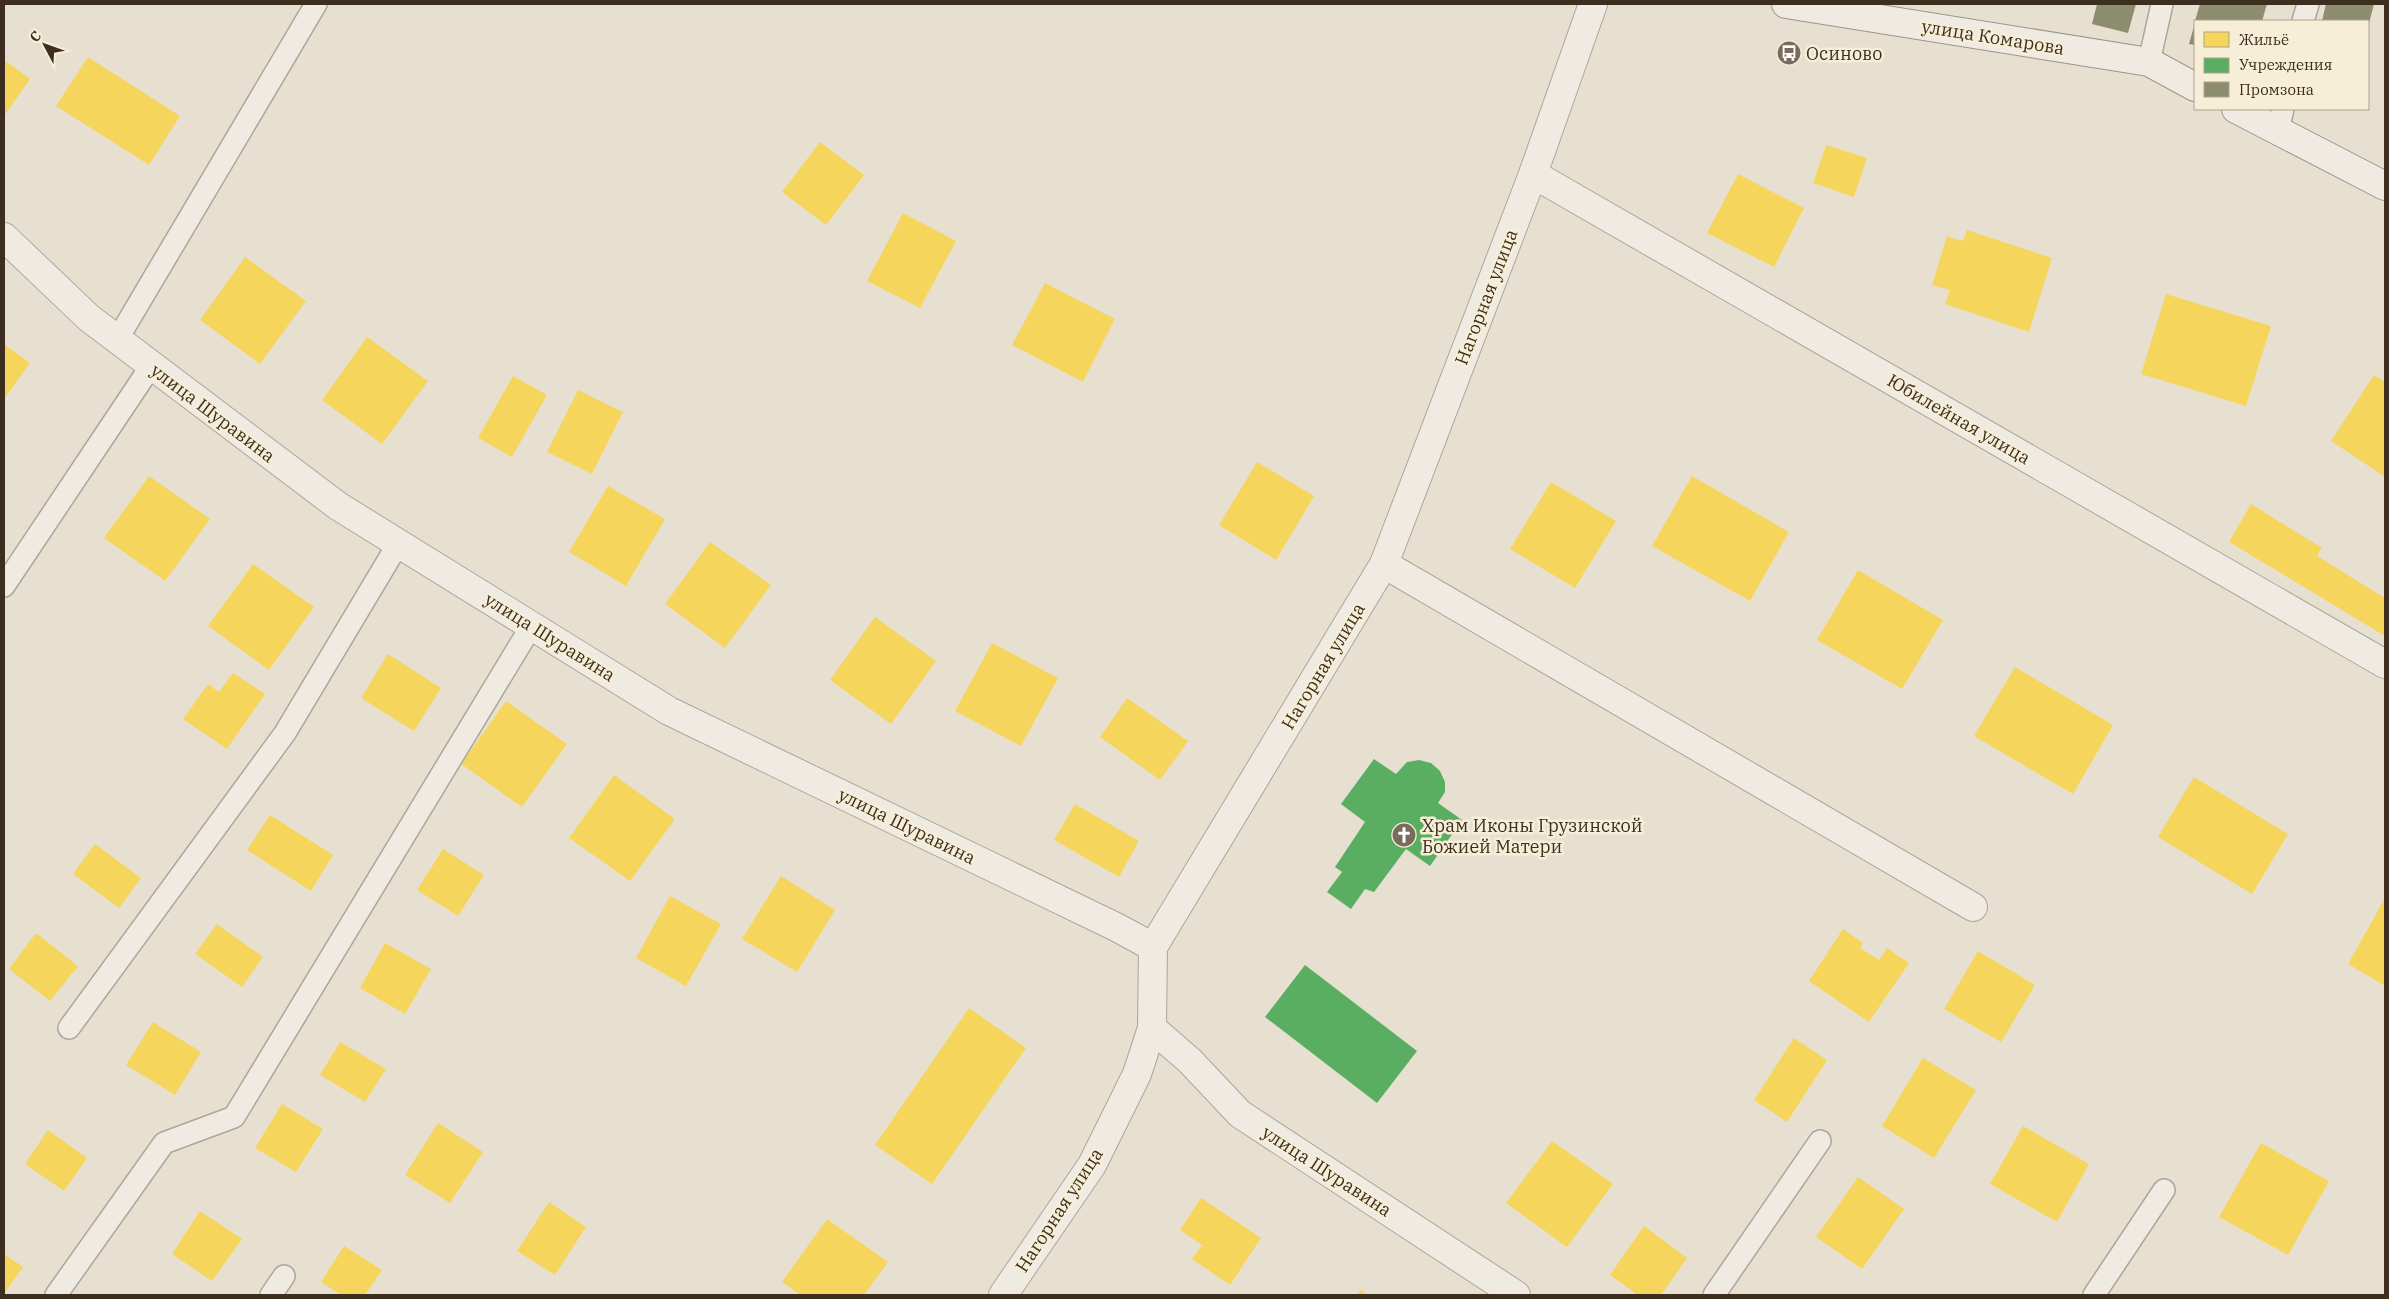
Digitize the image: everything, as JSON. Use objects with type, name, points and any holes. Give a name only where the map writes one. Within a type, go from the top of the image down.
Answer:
[{"type":"street","name":"Нагорная улица","points":[[1003,1295],[1092,1165],[1137,1074],[1152,1028],[1153,947],[1384,564],[1533,174],[1593,4]]},
{"type":"street","name":"улица Комарова","points":[[1786,4],[2149,62],[2194,86]]},
{"type":"street","points":[[2240,110],[2280,120],[2385,186]]},
{"type":"street","name":"Юбилейная улица","points":[[1533,174],[2385,664]]},
{"type":"street","name":"улица Шуравина","points":[[4,238],[89,318],[338,506],[669,712],[1116,927],[1153,947]]},
{"type":"street","points":[[1384,564],[1974,906]]},
{"type":"street","name":"улица Шуравина","points":[[1152,1028],[1190,1062],[1240,1114],[1516,1295]]},
{"type":"lane","points":[[117,340],[316,4]]},
{"type":"lane","points":[[2149,62],[2162,4]]},
{"type":"lane","points":[[2303,20],[2308,4]]},
{"type":"lane","points":[[4,586],[151,366]]},
{"type":"lane","points":[[69,1028],[285,733],[398,544]]},
{"type":"lane","points":[[56,1295],[164,1143],[234,1117],[532,625]]},
{"type":"lane","points":[[1714,1295],[1820,1141]]},
{"type":"lane","points":[[2094,1295],[2164,1190]]},
{"type":"lane","points":[[270,1295],[284,1276]]},
{"type":"building: Жильё","points":[[88,57],[180,116],[149,165],[56,106]]},
{"type":"building: Жильё","points":[[4,60],[30,79],[4,116]]},
{"type":"building: Жильё","points":[[820,142],[864,175],[826,225],[782,192]]},
{"type":"building: Жильё","points":[[1826,145],[1867,158],[1854,197],[1813,183]]},
{"type":"building: Жильё","points":[[1738,174],[1804,208],[1774,267],[1707,233]]},
{"type":"building: Жильё","points":[[903,213],[956,241],[920,308],[867,281]]},
{"type":"building: Жильё","points":[[1967,230],[2052,258],[2029,332],[1945,304],[1950,290],[1932,285],[1947,236],[1963,241]]},
{"type":"building: Жильё","points":[[245,257],[306,301],[260,364],[200,320]]},
{"type":"building: Жильё","points":[[1045,283],[1115,319],[1083,382],[1012,345]]},
{"type":"building: Жильё","points":[[2166,294],[2271,326],[2246,406],[2141,374]]},
{"type":"building: Жильё","points":[[367,337],[428,381],[382,444],[322,400]]},
{"type":"building: Жильё","points":[[4,344],[30,363],[4,399]]},
{"type":"building: Жильё","points":[[2374,375],[2385,382],[2385,477],[2331,441]]},
{"type":"building: Жильё","points":[[513,376],[547,395],[512,457],[478,438]]},
{"type":"building: Жильё","points":[[578,390],[623,412],[592,474],[547,452]]},
{"type":"building: Жильё","points":[[1257,462],[1314,496],[1276,560],[1219,525]]},
{"type":"building: Жильё","points":[[149,476],[210,519],[165,581],[104,538]]},
{"type":"building: Жильё","points":[[1692,476],[1789,532],[1750,601],[1652,546]]},
{"type":"building: Жильё","points":[[1551,482],[1616,521],[1575,588],[1510,549]]},
{"type":"building: Жильё","points":[[608,486],[665,519],[626,586],[569,552]]},
{"type":"building: Жильё","points":[[2251,504],[2322,548],[2317,556],[2385,598],[2385,636],[2229,542]]},
{"type":"building: Жильё","points":[[710,542],[771,585],[725,648],[665,604]]},
{"type":"building: Жильё","points":[[253,564],[314,607],[269,670],[208,626]]},
{"type":"building: Жильё","points":[[1858,570],[1943,620],[1902,689],[1817,640]]},
{"type":"building: Жильё","points":[[875,617],[936,661],[891,724],[830,680]]},
{"type":"building: Жильё","points":[[992,643],[1058,678],[1021,746],[955,711]]},
{"type":"building: Жильё","points":[[388,654],[441,688],[414,731],[361,698]]},
{"type":"building: Жильё","points":[[2015,667],[2113,725],[2073,794],[1974,736]]},
{"type":"building: Жильё","points":[[233,673],[265,694],[227,749],[183,719],[208,684],[219,692]]},
{"type":"building: Жильё","points":[[1127,698],[1188,741],[1160,780],[1100,737]]},
{"type":"building: Жильё","points":[[506,701],[567,744],[522,807],[461,764]]},
{"type":"building: Жильё","points":[[614,775],[675,819],[630,881],[569,838]]},
{"type":"building: Жильё","points":[[2194,777],[2288,834],[2252,894],[2158,837]]},
{"type":"building: Жильё","points":[[1075,804],[1139,841],[1119,877],[1054,840]]},
{"type":"building: Жильё","points":[[270,815],[333,855],[311,891],[247,850]]},
{"type":"building: Жильё","points":[[95,844],[141,878],[119,908],[73,874]]},
{"type":"building: Жильё","points":[[443,849],[484,875],[458,916],[417,890]]},
{"type":"building: Жильё","points":[[781,876],[835,910],[797,972],[742,939]]},
{"type":"building: Жильё","points":[[670,896],[721,924],[686,986],[636,958]]},
{"type":"building: Жильё","points":[[2385,898],[2385,986],[2348,964]]},
{"type":"building: Жильё","points":[[217,924],[263,957],[242,987],[195,954]]},
{"type":"building: Жильё","points":[[1843,929],[1863,943],[1860,948],[1879,960],[1887,948],[1909,963],[1869,1022],[1809,981]]},
{"type":"building: Жильё","points":[[36,933],[78,966],[50,1001],[9,969]]},
{"type":"building: Жильё","points":[[385,943],[431,969],[405,1014],[360,988]]},
{"type":"building: Жильё","points":[[1978,951],[2035,985],[2001,1042],[1944,1009]]},
{"type":"building: Жильё","points":[[969,1008],[1026,1048],[932,1184],[875,1145]]},
{"type":"building: Жильё","points":[[153,1022],[201,1052],[175,1095],[126,1065]]},
{"type":"building: Жильё","points":[[1794,1038],[1827,1060],[1787,1122],[1754,1100]]},
{"type":"building: Жильё","points":[[340,1042],[386,1069],[365,1102],[320,1075]]},
{"type":"building: Жильё","points":[[1923,1058],[1976,1090],[1934,1158],[1882,1126]]},
{"type":"building: Жильё","points":[[282,1104],[323,1129],[296,1172],[255,1148]]},
{"type":"building: Жильё","points":[[438,1123],[483,1152],[450,1203],[405,1175]]},
{"type":"building: Жильё","points":[[2023,1126],[2089,1164],[2057,1222],[1990,1184]]},
{"type":"building: Жильё","points":[[48,1130],[87,1158],[64,1191],[25,1164]]},
{"type":"building: Жильё","points":[[1552,1141],[1613,1184],[1567,1247],[1506,1203]]},
{"type":"building: Жильё","points":[[2261,1143],[2329,1181],[2288,1255],[2219,1217]]},
{"type":"building: Жильё","points":[[1858,1177],[1904,1209],[1862,1269],[1816,1237]]},
{"type":"building: Жильё","points":[[1201,1198],[1261,1238],[1230,1285],[1192,1259],[1202,1245],[1180,1230]]},
{"type":"building: Жильё","points":[[549,1202],[586,1227],[555,1275],[517,1251]]},
{"type":"building: Жильё","points":[[200,1211],[242,1239],[212,1281],[172,1254]]},
{"type":"building: Жильё","points":[[827,1219],[888,1262],[864,1295],[801,1295],[782,1282]]},
{"type":"building: Жильё","points":[[1644,1226],[1687,1258],[1661,1295],[1638,1295],[1610,1275]]},
{"type":"building: Жильё","points":[[344,1246],[382,1270],[365,1295],[341,1295],[321,1282]]},
{"type":"building: Жильё","points":[[4,1254],[23,1267],[4,1294]]},
{"type":"building: Жильё","points":[[1361,1290],[1368,1295],[1357,1295]]},
{"type":"building: Учреждения","name":"Храм Иконы Грузинской Божией Матери","points":[[1374,759],[1396,774],[1407,762],[1419,760],[1431,763],[1440,771],[1445,782],[1445,792],[1438,803],[1462,820],[1430,866],[1406,849],[1374,892],[1365,889],[1351,909],[1327,892],[1342,872],[1335,867],[1365,822],[1341,804]]},
{"type":"building: Учреждения","points":[[1305,965],[1417,1051],[1377,1103],[1265,1017]]},
{"type":"building: Промзона","points":[[2097,4],[2136,4],[2128,33],[2092,24]]},
{"type":"building: Промзона","points":[[2200,4],[2267,4],[2262,20],[2195,20]]},
{"type":"building: Промзона","points":[[2326,4],[2374,4],[2369,23],[2369,20],[2322,20]]},
{"type":"building: Промзона","points":[[2194,26],[2194,45],[2189,44]]},
{"type":"place","name":"Осиново","points":[[1789,53]]},
{"type":"place","name":"Храм Иконы Грузинской Божией Матери","points":[[1404,835]]}]
